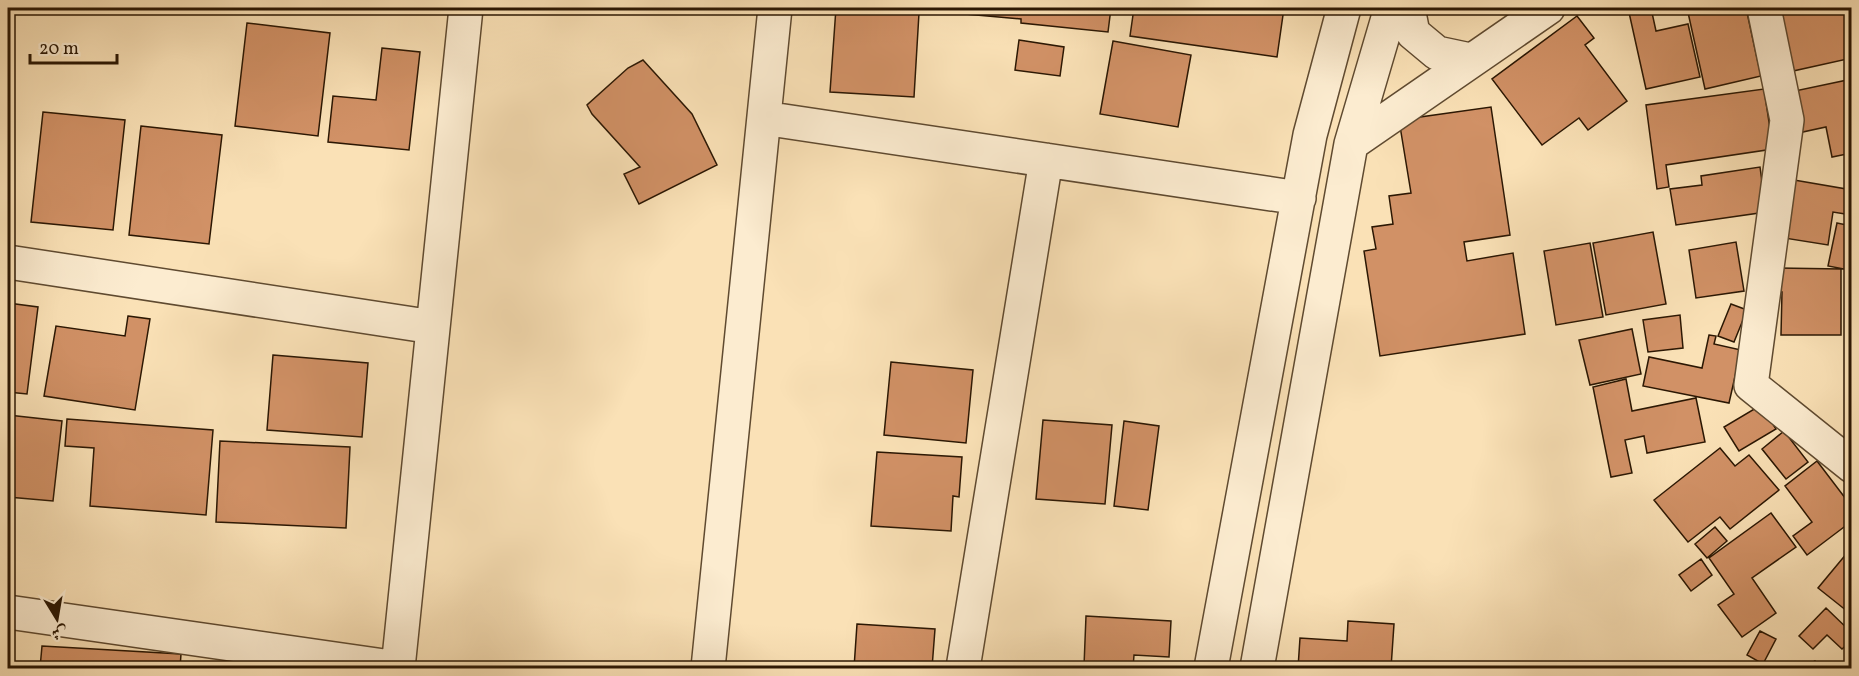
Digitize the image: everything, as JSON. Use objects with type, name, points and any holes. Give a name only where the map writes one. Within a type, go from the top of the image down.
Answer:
[{"type":"street","points":[[8,612],[398,669],[466,8]]},
{"type":"street","points":[[708,669],[775,8]]},
{"type":"street","points":[[1210,669],[1310,135],[1344,8]]},
{"type":"street","points":[[1257,669],[1351,144],[1391,8]]},
{"type":"street","points":[[1408,8],[1413,33],[1437,53],[1470,60]]},
{"type":"street","points":[[1351,144],[1548,8]]},
{"type":"street","points":[[1764,8],[1787,120],[1752,385],[1851,466]]},
{"type":"street","points":[[764,118],[1299,198]]},
{"type":"street","points":[[963,669],[1046,160]]},
{"type":"street","points":[[8,262],[433,327]]},
{"type":"building","points":[[836,8],[927,8],[926,14],[919,13],[914,97],[830,92]]},
{"type":"building","points":[[932,8],[1111,8],[1108,32],[1021,23],[1021,19],[932,11]]},
{"type":"building","points":[[1134,8],[1284,8],[1277,57],[1130,36]]},
{"type":"building","points":[[1628,8],[1651,8],[1656,31],[1688,24],[1700,77],[1646,89]]},
{"type":"building","points":[[1687,8],[1746,8],[1761,76],[1705,89]]},
{"type":"building","points":[[1780,8],[1852,8],[1852,58],[1793,71]]},
{"type":"building","points":[[1577,16],[1594,38],[1585,45],[1627,101],[1588,130],[1579,118],[1542,145],[1492,79]]},
{"type":"building","points":[[247,23],[330,33],[318,136],[235,126]]},
{"type":"building","points":[[1019,40],[1064,47],[1060,76],[1015,70]]},
{"type":"building","points":[[1113,41],[1191,55],[1178,127],[1100,114]]},
{"type":"building","points":[[382,48],[420,52],[409,150],[328,142],[333,96],[376,100]]},
{"type":"building","points":[[643,60],[692,114],[717,165],[639,204],[624,174],[640,167],[592,114],[587,105],[628,68]]},
{"type":"building","points":[[1852,79],[1852,153],[1832,157],[1826,127],[1798,133],[1790,92]]},
{"type":"building","points":[[1764,89],[1773,149],[1666,165],[1669,187],[1657,189],[1646,105]]},
{"type":"building","points":[[1491,107],[1510,235],[1464,242],[1467,261],[1513,253],[1525,334],[1380,356],[1364,251],[1376,249],[1372,227],[1393,224],[1389,196],[1411,193],[1399,120]]},
{"type":"building","points":[[43,112],[125,120],[113,230],[31,222]]},
{"type":"building","points":[[141,126],[222,135],[209,244],[129,235]]},
{"type":"building","points":[[1760,167],[1766,212],[1676,225],[1670,189],[1702,185],[1701,176]]},
{"type":"building","points":[[1794,180],[1852,190],[1852,215],[1833,212],[1828,245],[1784,238]]},
{"type":"building","points":[[1837,223],[1852,226],[1852,260],[1849,270],[1828,266]]},
{"type":"building","points":[[1653,232],[1666,304],[1606,315],[1593,243]]},
{"type":"building","points":[[1736,242],[1744,291],[1696,298],[1689,250]]},
{"type":"building","points":[[1590,243],[1603,317],[1556,325],[1544,251]]},
{"type":"building","points":[[1775,268],[1841,269],[1841,335],[1781,335],[1782,292],[1775,292]]},
{"type":"building","points":[[8,303],[38,307],[27,394],[8,392]]},
{"type":"building","points":[[1731,304],[1747,310],[1734,342],[1718,336]]},
{"type":"building","points":[[1680,315],[1683,348],[1648,352],[1643,320]]},
{"type":"building","points":[[128,316],[150,319],[135,410],[44,396],[56,326],[125,336]]},
{"type":"building","points":[[1632,329],[1641,374],[1590,385],[1579,340]]},
{"type":"building","points":[[1709,335],[1716,336],[1714,344],[1741,350],[1729,403],[1643,386],[1649,357],[1702,368]]},
{"type":"building","points":[[273,355],[368,363],[362,437],[267,430]]},
{"type":"building","points":[[891,362],[973,370],[966,443],[884,435]]},
{"type":"building","points":[[1626,379],[1632,411],[1696,398],[1705,442],[1647,453],[1644,436],[1625,440],[1632,473],[1611,477],[1593,387]]},
{"type":"building","points":[[1761,405],[1776,429],[1739,451],[1724,427]]},
{"type":"building","points":[[8,415],[62,421],[53,501],[8,497]]},
{"type":"building","points":[[67,419],[213,430],[206,515],[90,506],[94,448],[65,446]]},
{"type":"building","points":[[1043,420],[1112,425],[1105,504],[1036,499]]},
{"type":"building","points":[[1124,421],[1159,426],[1148,510],[1114,506]]},
{"type":"building","points":[[1852,427],[1852,456],[1838,446]]},
{"type":"building","points":[[1784,431],[1808,462],[1786,479],[1762,449]]},
{"type":"building","points":[[220,441],[350,447],[346,528],[216,522]]},
{"type":"building","points":[[1720,448],[1735,466],[1749,455],[1779,490],[1730,529],[1720,517],[1688,542],[1654,500]]},
{"type":"building","points":[[877,452],[962,457],[959,497],[953,496],[951,531],[871,526]]},
{"type":"building","points":[[1817,461],[1852,507],[1852,521],[1807,555],[1793,536],[1812,522],[1785,486]]},
{"type":"building","points":[[1771,513],[1796,547],[1752,578],[1776,613],[1742,637],[1718,605],[1734,594],[1709,558]]},
{"type":"building","points":[[1715,527],[1727,541],[1707,558],[1695,544]]},
{"type":"building","points":[[1852,547],[1852,615],[1818,588]]},
{"type":"building","points":[[1701,559],[1712,575],[1691,591],[1679,575]]},
{"type":"building","points":[[1826,608],[1852,633],[1852,640],[1842,649],[1827,635],[1813,649],[1799,636]]},
{"type":"building","points":[[1086,616],[1171,621],[1169,657],[1134,655],[1133,668],[1084,666]]},
{"type":"building","points":[[1348,621],[1394,624],[1391,668],[1298,668],[1300,638],[1347,641]]},
{"type":"building","points":[[857,624],[935,629],[932,668],[854,668]]},
{"type":"building","points":[[1760,631],[1776,639],[1763,664],[1747,655]]},
{"type":"building","points":[[42,646],[181,654],[180,668],[40,668]]},
{"type":"building","points":[[1815,661],[1819,668],[1801,668]]}]
